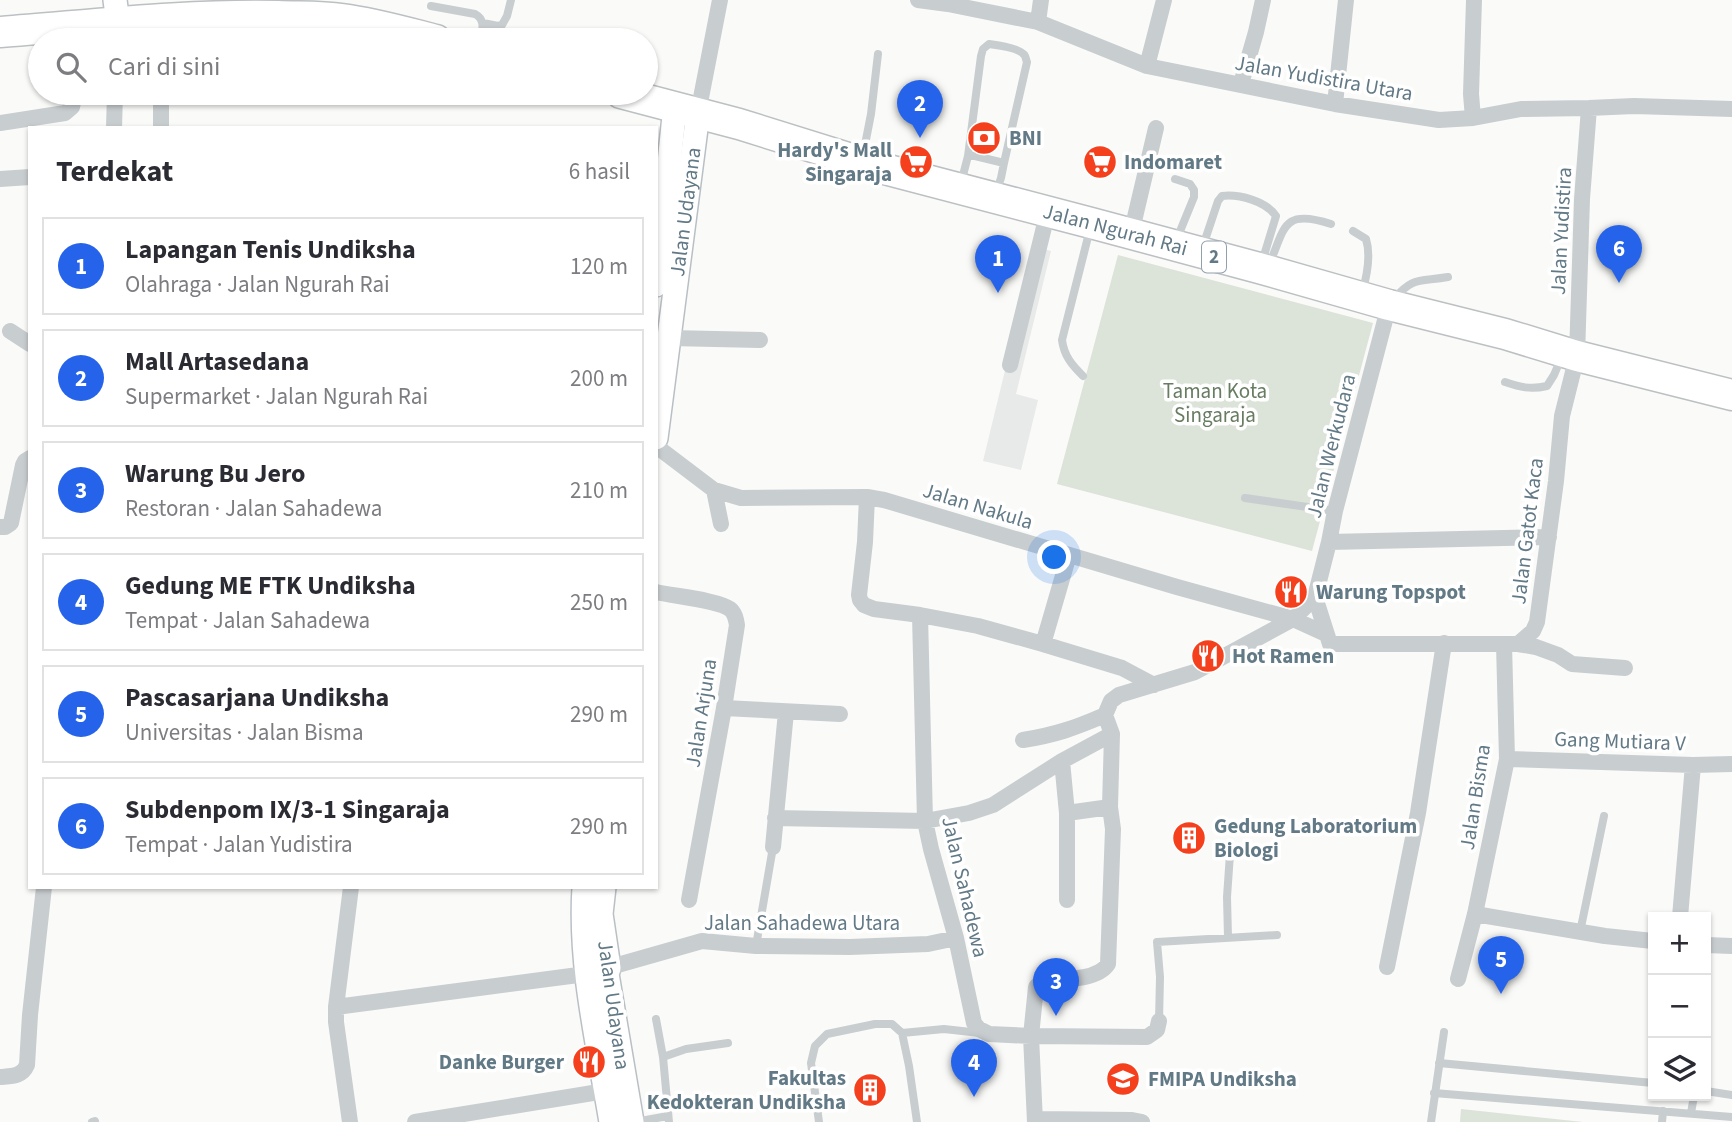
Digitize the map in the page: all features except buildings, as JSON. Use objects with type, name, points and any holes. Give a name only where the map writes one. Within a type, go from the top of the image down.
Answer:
[{"type":"highway","points":[[96,28],[136,19],[322,9],[339,19],[390,28]]},
{"type":"highway","points":[[0,32],[28,33]]},
{"type":"highway","name":"Jalan Ngurah Rai","points":[[658,103],[959,189],[1732,395]]},
{"type":"street","points":[[687,110],[720,0]]},
{"type":"street","name":"Jalan Yudistira Utara","points":[[918,0],[1038,22],[1147,66],[1335,104],[1439,120],[1473,118],[1521,109],[1634,106],[1732,109]]},
{"type":"street","points":[[1038,22],[1041,0]]},
{"type":"street","points":[[1147,66],[1164,0]]},
{"type":"street","points":[[1241,84],[1263,0]]},
{"type":"street","points":[[1335,104],[1346,0]]},
{"type":"street","points":[[1473,118],[1471,94],[1474,0]]},
{"type":"street","points":[[0,123],[65,113],[72,105]]},
{"type":"street","points":[[114,126],[115,105]]},
{"type":"street","points":[[161,126],[162,105]]},
{"type":"street","name":"Jalan Yudistira","points":[[1570,354],[1589,108]]},
{"type":"street","name":"Jalan Udayana","points":[[658,274],[687,110]]},
{"type":"street","name":"Jalan Udayana","points":[[658,409],[687,110]]},
{"type":"street","points":[[1131,234],[1156,128]]},
{"type":"street","points":[[0,179],[28,177]]},
{"type":"street","points":[[1010,365],[1048,211]]},
{"type":"street","name":"Jalan Werkudara","points":[[1293,620],[1315,597],[1329,542],[1375,301]]},
{"type":"street","points":[[10,331],[28,343]]},
{"type":"street","points":[[663,338],[760,340]]},
{"type":"street","name":"Jalan Gatot Kaca","points":[[1511,644],[1533,631],[1537,622],[1570,354]]},
{"type":"street","name":"Jalan Nakula","points":[[658,448],[714,490],[741,498],[867,497],[884,500],[1293,620]]},
{"type":"street","points":[[0,527],[11,523],[23,465],[28,459]]},
{"type":"street","points":[[714,490],[721,524]]},
{"type":"street","points":[[867,497],[859,595],[864,605],[874,609],[978,626],[1122,668],[1154,685]]},
{"type":"street","points":[[1329,542],[1549,537]]},
{"type":"street","points":[[1043,644],[1069,555]]},
{"type":"street","name":"Jalan Arjuna","points":[[658,592],[718,604],[730,610],[736,617],[737,625],[689,901]]},
{"type":"street","points":[[1315,597],[1328,639]]},
{"type":"street","name":"Jalan Sahadewa","points":[[920,615],[925,821],[956,938],[974,1023],[989,1034]]},
{"type":"street","points":[[1023,740],[1073,729],[1105,715],[1111,701],[1119,695],[1195,672],[1293,620],[1328,639],[1511,644],[1536,647],[1558,655],[1572,664],[1625,668]]},
{"type":"street","points":[[1387,967],[1419,813],[1444,643]]},
{"type":"street","name":"Jalan Bisma","points":[[1458,979],[1475,914],[1507,759],[1511,644]]},
{"type":"street","points":[[724,708],[840,714]]},
{"type":"street","points":[[772,847],[786,712]]},
{"type":"street","points":[[1105,715],[1112,734],[1108,964],[1100,972],[1079,979],[1043,980],[1036,987],[1031,1036],[1035,1120],[1142,1122]]},
{"type":"street","points":[[775,818],[925,821],[969,813],[993,805],[1062,761],[1112,734]]},
{"type":"street","name":"Gang Mutiara V","points":[[1507,759],[1732,764]]},
{"type":"street","points":[[1062,761],[1067,813],[1067,900]]},
{"type":"street","points":[[1680,912],[1693,765]]},
{"type":"street","points":[[1067,813],[1110,807]]},
{"type":"street","points":[[0,1077],[19,1074],[27,1065],[44,889]]},
{"type":"street","points":[[350,1122],[336,1007],[351,889]]},
{"type":"street","name":"Jalan Udayana","points":[[584,889],[586,974],[611,1122]]},
{"type":"street","name":"Jalan Udayana","points":[[604,889],[601,914],[609,968],[607,974],[632,1122]]},
{"type":"street","points":[[1475,914],[1648,940]]},
{"type":"street","name":"Jalan Sahadewa Utara","points":[[336,1007],[586,974],[702,941],[756,946],[850,947],[928,944],[956,938]]},
{"type":"street","points":[[1711,945],[1732,946]]},
{"type":"street","points":[[989,1034],[1147,1037],[1157,1030],[1159,1021]]},
{"type":"street","points":[[415,1122],[606,1091]]},
{"type":"lane","points":[[483,23],[498,26],[502,24],[511,0]]},
{"type":"lane","points":[[432,6],[475,14],[480,17],[482,28]]},
{"type":"lane","points":[[959,189],[966,169],[981,56],[983,49],[989,44],[1000,45],[1022,52],[1027,62],[1001,178],[993,198]]},
{"type":"lane","points":[[861,162],[871,114],[877,54]]},
{"type":"lane","points":[[968,156],[1004,163]]},
{"type":"lane","points":[[1175,179],[1190,184],[1194,190],[1188,249]]},
{"type":"lane","points":[[1188,249],[1222,196],[1253,200],[1272,210],[1276,216],[1263,269]]},
{"type":"lane","points":[[1263,269],[1282,229],[1291,222],[1301,218],[1331,224]]},
{"type":"lane","points":[[1083,376],[1064,351],[1062,340],[1091,223]]},
{"type":"lane","points":[[1353,231],[1366,239],[1369,248],[1366,282],[1375,301],[1413,281],[1448,278]]},
{"type":"lane","points":[[1504,382],[1523,388],[1547,386],[1570,354]]},
{"type":"lane","points":[[1245,498],[1335,511]]},
{"type":"lane","points":[[1580,932],[1604,816]]},
{"type":"lane","points":[[756,946],[772,847]]},
{"type":"lane","points":[[1228,937],[1230,853]]},
{"type":"lane","points":[[1159,1021],[1160,976],[1157,942],[1277,935]]},
{"type":"lane","points":[[632,1122],[668,1119],[663,1057],[656,1018]]},
{"type":"lane","points":[[819,1122],[811,1063],[816,1046],[827,1034],[875,1024],[892,1024],[902,1033],[917,1122]]},
{"type":"lane","points":[[902,1033],[944,1029],[989,1034]]},
{"type":"lane","points":[[1431,1122],[1444,1032]]},
{"type":"lane","points":[[663,1057],[686,1049],[728,1043]]},
{"type":"lane","points":[[1439,1063],[1648,1083]]},
{"type":"lane","points":[[1711,1092],[1732,1095]]},
{"type":"lane","points":[[1434,1093],[1732,1117]]},
{"type":"lane","points":[[1691,1113],[1693,1101]]},
{"type":"lane","points":[[1662,1122],[1663,1111]]},
{"type":"shaded area","points":[[1035,247],[1051,251],[1016,394],[1038,400],[1021,470],[983,461]]},
{"type":"green space","name":"Taman Kota Singaraja","points":[[1118,255],[1373,323],[1312,551],[1057,484]]},
{"type":"green space","points":[[1461,1109],[1583,1122],[1460,1122]]},
{"type":"place","name":"Mall Artasedana","points":[[920,138]]},
{"type":"place","name":"BNI","points":[[984,138]]},
{"type":"place","name":"Hardy's Mall Singaraja","points":[[916,162]]},
{"type":"place","name":"Indomaret","points":[[1100,162]]},
{"type":"place","name":"Subdenpom IX/3-1 Singaraja","points":[[1619,283]]},
{"type":"place","name":"Lapangan Tenis Undiksha","points":[[998,293]]},
{"type":"place","name":"Warung Topspot","points":[[1291,592]]},
{"type":"place","name":"Hot Ramen","points":[[1208,656]]},
{"type":"place","name":"Gedung Laboratorium Biologi","points":[[1189,838]]},
{"type":"place","name":"Pascasarjana Undiksha","points":[[1501,994]]},
{"type":"place","name":"Warung Bu Jero","points":[[1056,1016]]},
{"type":"place","name":"Danke Burger","points":[[589,1062]]},
{"type":"place","name":"FMIPA Undiksha","points":[[1123,1079]]},
{"type":"place","name":"Fakultas Kedokteran Undiksha","points":[[870,1090]]},
{"type":"place","name":"Gedung ME FTK Undiksha","points":[[974,1097]]}]
